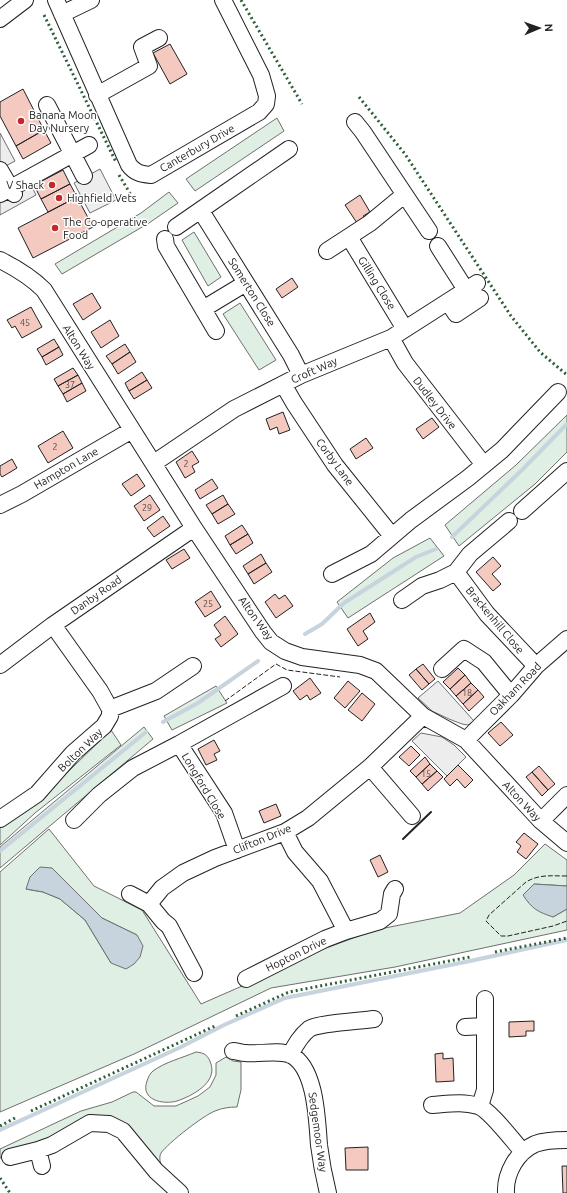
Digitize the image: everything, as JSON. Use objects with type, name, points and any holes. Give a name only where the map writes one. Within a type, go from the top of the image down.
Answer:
[{"type":"street","points":[[0,19],[25,0]]},
{"type":"street","name":"Canterbury Drive","points":[[91,0],[59,7],[128,165],[133,171],[151,175],[259,112],[266,104],[267,96],[261,75],[223,0]]},
{"type":"street","points":[[97,95],[149,66],[142,47],[159,38]]},
{"type":"street","points":[[47,105],[84,176]]},
{"type":"street","points":[[355,122],[428,231]]},
{"type":"street","points":[[0,170],[8,192],[89,146]]},
{"type":"street","points":[[176,227],[289,149]]},
{"type":"street","points":[[327,251],[370,223],[404,194]]},
{"type":"street","name":"Somerton Close","points":[[201,211],[291,355],[300,375]]},
{"type":"street","name":"Gilling Close","points":[[349,237],[405,329]]},
{"type":"street","points":[[165,239],[166,246],[216,331]]},
{"type":"street","name":"Croft Way","points":[[154,463],[234,409],[300,375],[391,338],[405,329],[452,308],[474,290],[438,246]]},
{"type":"street","name":"Alton Way","points":[[0,260],[33,279],[39,286],[154,463],[194,528],[271,642],[285,651],[302,657],[360,665],[376,671],[424,716],[466,740],[540,822],[567,843]]},
{"type":"street","points":[[203,309],[246,283]]},
{"type":"street","name":"Dudley Drive","points":[[391,338],[405,363],[484,465]]},
{"type":"street","name":"Corby Lane","points":[[283,384],[335,465],[392,536]]},
{"type":"street","points":[[332,574],[371,554],[411,520],[468,478],[502,450],[558,392]]},
{"type":"street","name":"Hampton Lane","points":[[0,504],[22,494],[132,430]]},
{"type":"street","points":[[522,511],[567,472]]},
{"type":"street","points":[[402,600],[422,586],[440,580],[456,572],[470,554],[509,521]]},
{"type":"street","name":"Danby Road","points":[[0,665],[53,625],[194,528]]},
{"type":"street","name":"Brackenhill Close","points":[[456,572],[487,614],[536,666]]},
{"type":"street","points":[[53,625],[100,691],[110,709],[156,691],[193,666]]},
{"type":"street","name":"Oakham Road","points":[[466,740],[511,695],[536,666],[567,639]]},
{"type":"street","points":[[442,669],[464,649],[484,662],[511,695]]},
{"type":"street","name":"Longford Close","points":[[74,820],[99,795],[133,768],[283,686]]},
{"type":"street","name":"Bolton Way","points":[[0,819],[37,794],[73,753],[104,726],[110,716],[110,709]]},
{"type":"street","name":"Clifton Drive","points":[[148,904],[162,888],[183,873],[215,858],[285,832],[308,818],[370,767],[424,716]]},
{"type":"street","name":"Longford Close","points":[[179,744],[224,813],[237,850]]},
{"type":"street","points":[[370,767],[412,816]]},
{"type":"street","points":[[540,822],[567,795]]},
{"type":"street","points":[[285,832],[295,852],[320,881],[346,931]]},
{"type":"street","name":"Hopton Drive","points":[[246,979],[325,939],[380,921],[389,914],[392,894],[395,889]]},
{"type":"street","points":[[130,894],[148,904],[169,926],[194,973]]},
{"type":"street","points":[[480,1106],[485,1090],[485,999]]},
{"type":"street","points":[[233,1051],[246,1053],[277,1052],[290,1055],[301,1036],[310,1028],[338,1022],[374,1020]]},
{"type":"street","points":[[465,1027],[485,1026]]},
{"type":"street","name":"Sedgemoor Way","points":[[290,1055],[302,1064],[311,1085],[315,1102],[320,1146],[328,1193]]},
{"type":"street","points":[[432,1105],[466,1103],[480,1106],[493,1118],[523,1152]]},
{"type":"street","points":[[10,1157],[52,1145],[90,1123],[109,1124],[123,1131],[156,1171],[180,1193]]},
{"type":"street","points":[[506,1193],[508,1175],[512,1166],[523,1152],[536,1143],[544,1141],[567,1140]]},
{"type":"street","points":[[38,1150],[42,1166]]},
{"type":"green space","points":[[277,118],[284,131],[195,191],[186,179]]},
{"type":"green space","points":[[169,192],[178,203],[149,223],[62,274],[55,264],[141,213]]},
{"type":"green space","points":[[194,232],[221,277],[208,286],[182,240]]},
{"type":"green space","points":[[240,303],[276,360],[259,370],[223,314]]},
{"type":"green space","points":[[567,415],[567,452],[535,484],[459,546],[445,525],[516,465]]},
{"type":"green space","points":[[430,538],[444,556],[348,618],[337,602],[393,558]]},
{"type":"green space","points":[[216,686],[227,703],[172,730],[164,716]]},
{"type":"green space","points":[[144,727],[153,739],[0,868],[0,847]]},
{"type":"green space","points":[[111,730],[121,745],[35,813],[0,845],[0,826],[39,800]]},
{"type":"green space","points":[[49,829],[94,886],[142,910],[201,1004],[265,976],[310,954],[375,930],[460,913],[514,875],[545,844],[567,860],[567,886],[534,884],[553,917],[567,909],[567,930],[395,967],[271,988],[134,1054],[0,1112],[0,872]],"holes":[[[52,868],[102,918],[137,935],[111,963],[85,920],[60,899],[43,892],[26,889]]]},
{"type":"green space","points":[[196,1052],[206,1055],[211,1064],[212,1071],[210,1077],[202,1088],[177,1101],[165,1102],[154,1100],[150,1097],[147,1093],[146,1087],[148,1078],[152,1072],[168,1063]]},
{"type":"green space","points":[[226,1057],[233,1061],[241,1062],[241,1090],[237,1107],[215,1111],[186,1130],[161,1153],[161,1165],[124,1125],[60,1133],[0,1158],[0,1149],[81,1111],[112,1102],[133,1092],[136,1092],[154,1106],[176,1106],[198,1096],[210,1087],[216,1075],[216,1063]]},
{"type":"shaded area","points":[[0,133],[15,161],[0,169]]},
{"type":"shaded area","points":[[100,169],[116,200],[90,213],[74,183]]},
{"type":"shaded area","points":[[31,185],[36,195],[0,215],[0,202]]},
{"type":"shaded area","points":[[438,681],[474,721],[468,725],[449,719],[432,711],[418,698]]},
{"type":"shaded area","points":[[421,733],[442,737],[454,745],[466,757],[447,776],[412,741]]},
{"type":"shaded area","points":[[40,867],[52,868],[102,918],[137,935],[143,946],[140,957],[134,964],[126,969],[111,963],[85,920],[60,899],[43,892],[26,889],[30,877]]},
{"type":"shaded area","points":[[534,884],[567,886],[567,909],[553,917],[543,913],[529,904],[523,895]]},
{"type":"building","points":[[170,44],[187,74],[170,84],[153,53]]},
{"type":"building","name":"Banana Moon Day Nursery","points":[[23,89],[44,130],[16,146],[0,116],[0,102]]},
{"type":"building","points":[[44,130],[51,143],[23,159],[16,146]]},
{"type":"building","name":"V Shack","points":[[63,170],[70,184],[41,199],[34,185]]},
{"type":"building","name":"Highfield Vets","points":[[70,184],[77,197],[48,212],[41,199]]},
{"type":"building","points":[[360,195],[370,212],[363,216],[365,218],[357,223],[345,205]]},
{"type":"building","name":"The Co-operative Food","points":[[77,197],[93,227],[33,258],[18,228]]},
{"type":"building","points":[[292,278],[298,287],[282,298],[276,289]]},
{"type":"building","points":[[92,293],[101,308],[83,320],[73,304]]},
{"type":"building","points":[[31,307],[42,327],[22,338],[15,326],[12,328],[7,320]]},
{"type":"building","points":[[110,320],[119,336],[101,348],[91,332]]},
{"type":"building","points":[[54,339],[59,347],[42,357],[37,349]]},
{"type":"building","points":[[125,344],[130,352],[112,364],[106,356]]},
{"type":"building","points":[[59,347],[63,355],[46,365],[42,357]]},
{"type":"building","points":[[130,352],[136,362],[118,374],[112,364]]},
{"type":"building","points":[[73,368],[78,375],[58,386],[54,379]]},
{"type":"building","points":[[142,372],[147,380],[129,391],[125,383]]},
{"type":"building","points":[[78,375],[82,383],[63,394],[58,386]]},
{"type":"building","points":[[147,380],[152,388],[134,399],[129,391]]},
{"type":"building","points":[[82,383],[86,391],[67,402],[63,394]]},
{"type":"building","points":[[283,412],[290,430],[279,434],[277,427],[270,430],[266,419]]},
{"type":"building","points":[[432,418],[439,427],[423,439],[416,429]]},
{"type":"building","points":[[63,431],[73,448],[48,463],[38,446]]},
{"type":"building","points":[[366,438],[373,448],[356,459],[350,449]]},
{"type":"building","points":[[192,451],[199,462],[192,466],[195,472],[185,478],[176,462]]},
{"type":"building","points":[[12,459],[17,468],[2,477],[0,474],[0,466]]},
{"type":"building","points":[[137,474],[145,486],[131,496],[122,484]]},
{"type":"building","points":[[212,479],[218,488],[200,499],[195,490]]},
{"type":"building","points":[[150,495],[160,510],[144,521],[134,506]]},
{"type":"building","points":[[223,495],[228,504],[212,514],[206,505]]},
{"type":"building","points":[[228,504],[235,514],[218,524],[212,514]]},
{"type":"building","points":[[163,516],[170,526],[154,537],[147,528]]},
{"type":"building","points":[[242,525],[248,534],[230,545],[225,536]]},
{"type":"building","points":[[248,534],[253,543],[236,554],[230,545]]},
{"type":"building","points":[[184,549],[190,558],[172,569],[166,560]]},
{"type":"building","points":[[261,554],[266,563],[248,574],[243,566]]},
{"type":"building","points":[[493,557],[501,566],[492,574],[501,584],[493,591],[476,572]]},
{"type":"building","points":[[266,563],[272,572],[254,584],[248,574]]},
{"type":"building","points":[[211,591],[221,607],[205,617],[195,602]]},
{"type":"building","points":[[275,594],[279,599],[285,595],[293,606],[276,618],[265,602]]},
{"type":"building","points":[[370,613],[375,622],[363,631],[368,639],[358,646],[347,629]]},
{"type":"building","points":[[225,616],[238,634],[221,647],[215,639],[221,635],[214,625]]},
{"type":"building","points":[[423,664],[435,679],[429,684],[416,669]]},
{"type":"building","points":[[458,668],[465,675],[450,689],[443,682]]},
{"type":"building","points":[[416,669],[429,684],[422,690],[409,675]]},
{"type":"building","points":[[465,675],[471,683],[456,696],[450,689]]},
{"type":"building","points":[[310,678],[321,693],[310,700],[307,695],[300,700],[293,691]]},
{"type":"building","points":[[348,681],[360,691],[345,708],[334,698]]},
{"type":"building","points":[[471,683],[478,690],[463,704],[456,696]]},
{"type":"building","points":[[478,690],[484,697],[469,711],[463,704]]},
{"type":"building","points":[[362,693],[375,704],[362,721],[348,710]]},
{"type":"building","points":[[501,722],[513,735],[500,746],[488,733]]},
{"type":"building","points":[[214,740],[220,751],[214,754],[217,760],[206,765],[198,749]]},
{"type":"building","points":[[411,746],[420,755],[409,766],[399,757]]},
{"type":"building","points":[[425,757],[430,764],[416,777],[410,771]]},
{"type":"building","points":[[430,764],[437,771],[422,784],[416,777]]},
{"type":"building","points":[[458,765],[473,780],[465,788],[457,779],[450,786],[444,779]]},
{"type":"building","points":[[539,766],[555,784],[548,790],[532,772]]},
{"type":"building","points":[[437,771],[443,777],[428,791],[422,784]]},
{"type":"building","points":[[532,772],[548,790],[542,796],[526,777]]},
{"type":"building","points":[[276,804],[281,816],[264,823],[259,811]]},
{"type":"building","points":[[524,833],[538,844],[526,859],[517,852],[521,846],[516,842]]},
{"type":"building","points":[[380,855],[388,872],[378,877],[370,860]]},
{"type":"building","points":[[534,1021],[534,1031],[526,1031],[526,1036],[509,1037],[509,1022]]},
{"type":"building","points":[[443,1053],[443,1059],[453,1058],[454,1081],[436,1082],[435,1054]]},
{"type":"building","points":[[368,1147],[368,1170],[346,1170],[345,1148]]},
{"type":"building","points":[[562,1166],[567,1166],[567,1193],[563,1193]]},
{"type":"waterway","points":[[452,537],[523,469],[567,424]]},
{"type":"waterway","points":[[305,634],[322,624],[344,603],[416,557],[436,549]]},
{"type":"waterway","points":[[163,722],[198,703],[258,661]]},
{"type":"waterway","points":[[0,851],[146,732]]},
{"type":"waterway","points":[[0,1130],[285,998],[567,940]]},
{"type":"hedge","points":[[241,0],[302,104]]},
{"type":"hedge","points":[[44,15],[116,162]]},
{"type":"hedge","points":[[359,97],[405,154],[511,316],[540,352],[567,375]]},
{"type":"hedge","points":[[119,175],[137,205]]},
{"type":"hedge","points":[[495,952],[567,938]]},
{"type":"hedge","points":[[236,1016],[289,992],[470,957]]},
{"type":"hedge","points":[[31,1111],[215,1026]]},
{"type":"hedge","points":[[0,1126],[15,1118]]},
{"type":"hedge","points":[[0,1178],[10,1193]]},
{"type":"fence","points":[[225,701],[276,664],[287,670],[340,677]]},
{"type":"fence","points":[[567,876],[551,876],[531,879],[489,915],[486,921],[501,936],[508,936],[553,926],[567,921]]},
{"type":"wall","points":[[403,839],[431,812]]},
{"type":"place","name":"Banana Moon Day Nursery","points":[[21,121]]},
{"type":"place","name":"V Shack","points":[[52,185]]},
{"type":"place","name":"Highfield Vets","points":[[59,198]]},
{"type":"place","name":"The Co-operative Food","points":[[55,228]]}]
